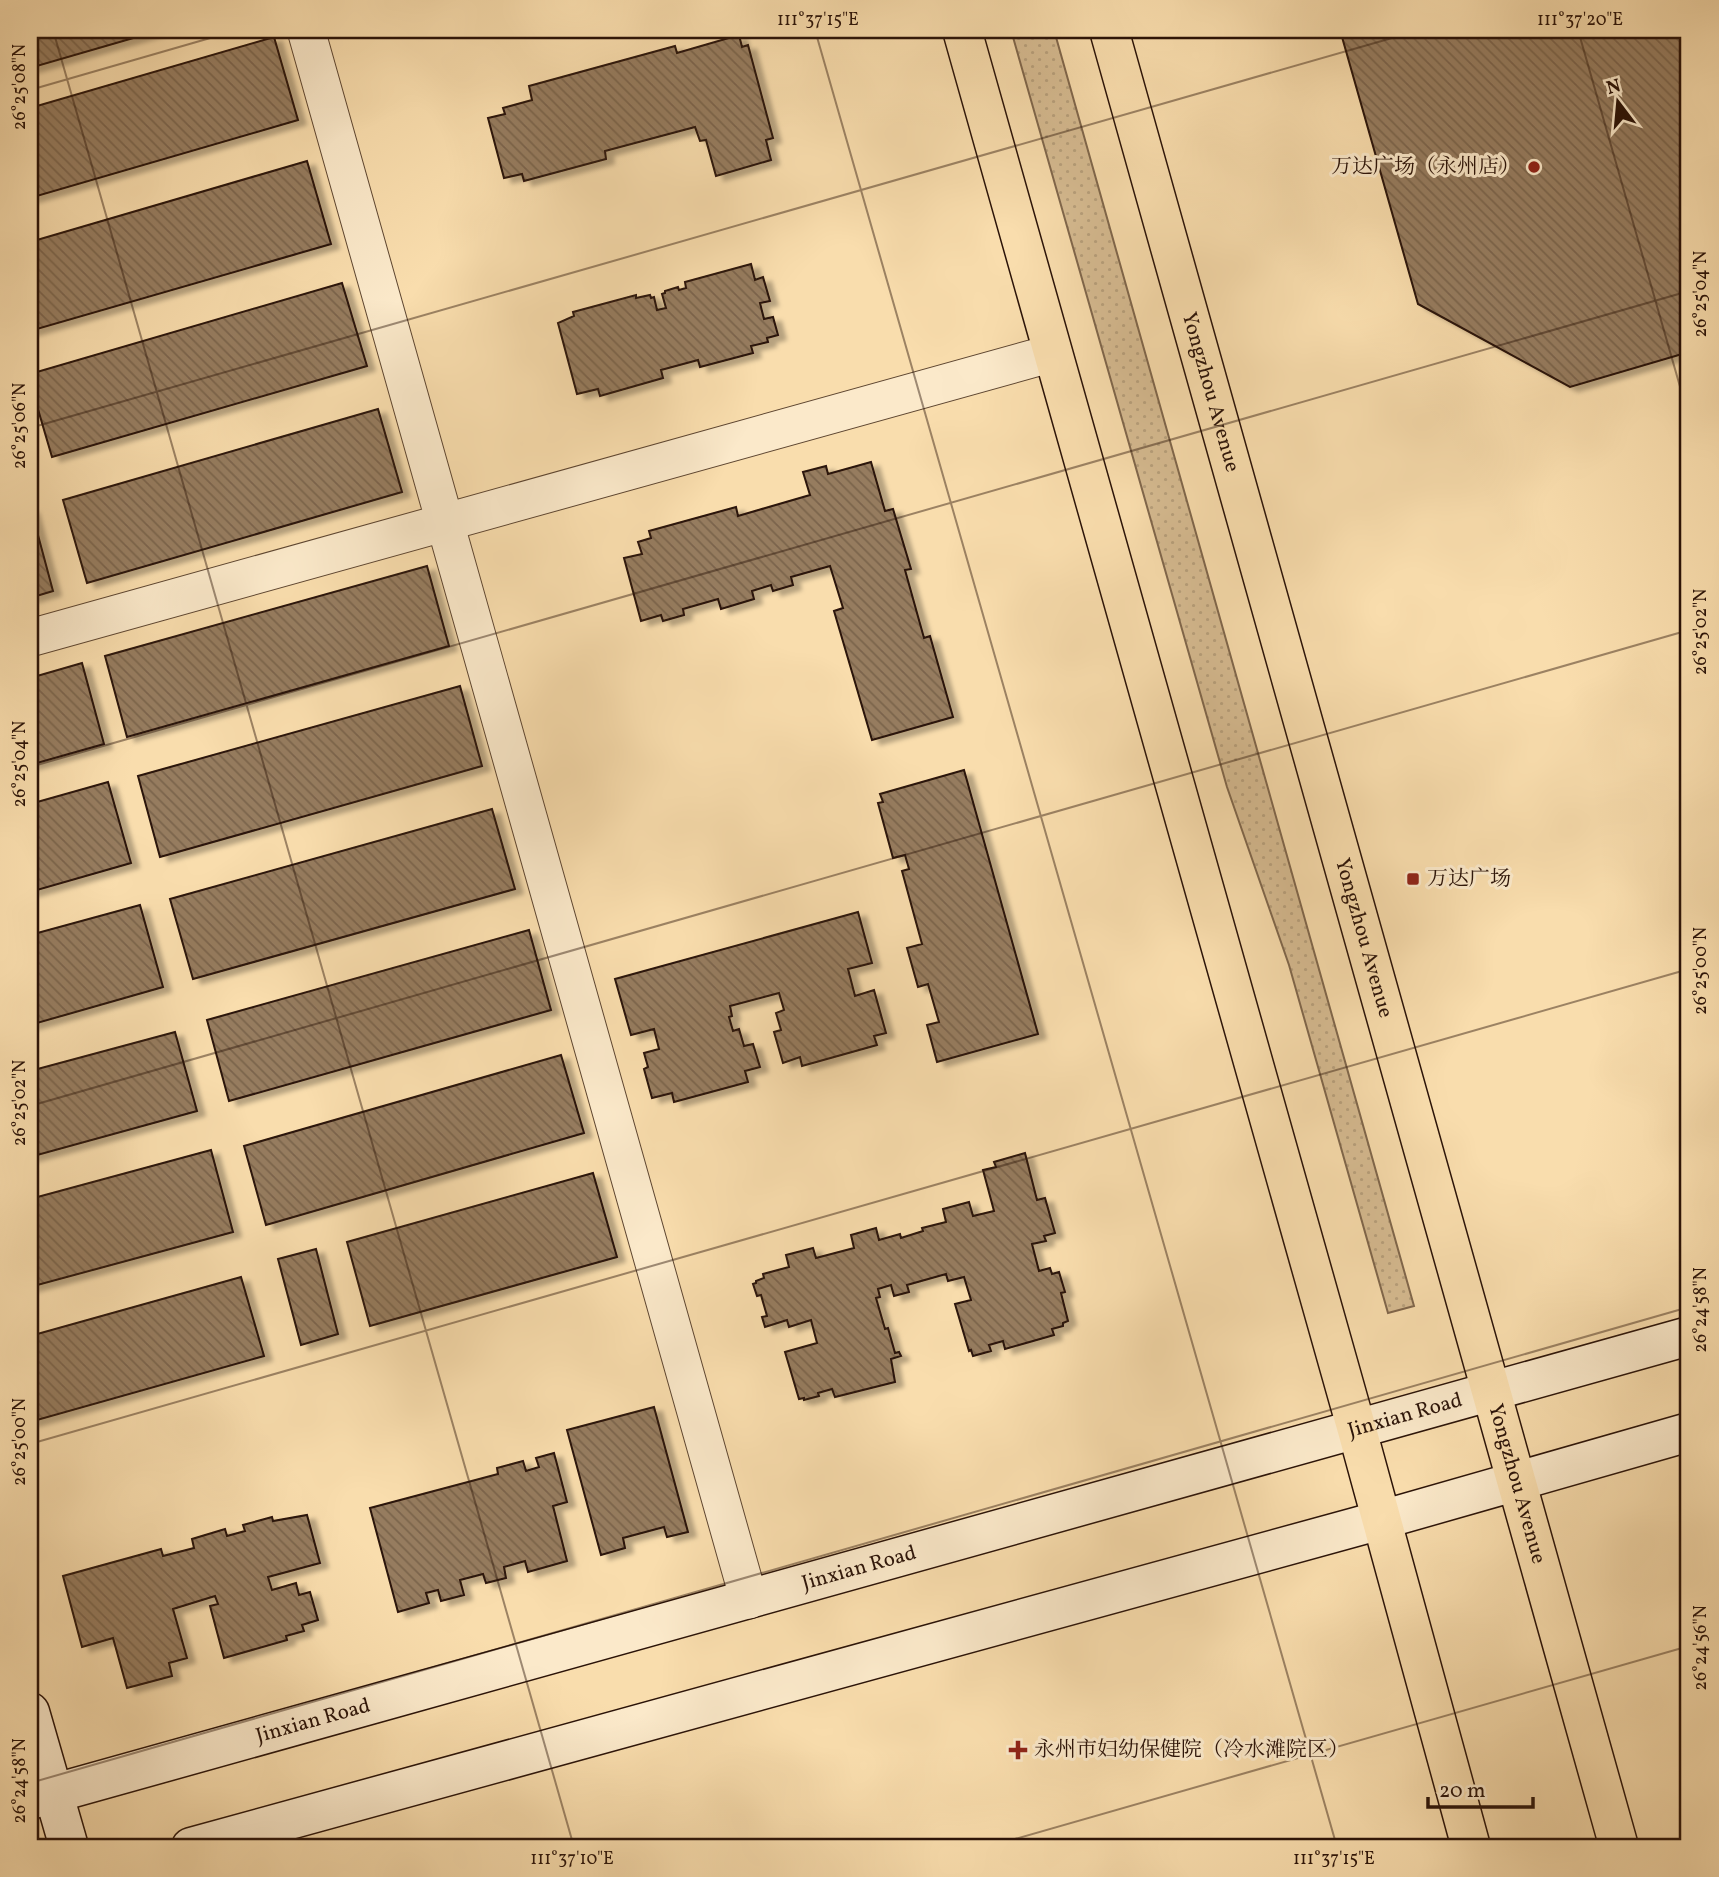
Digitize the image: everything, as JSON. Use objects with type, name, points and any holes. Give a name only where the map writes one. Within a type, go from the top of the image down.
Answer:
[{"type":"main road","points":[[962,30],[1357,1430],[1471,1847]]},
{"type":"main road","name":"Yongzhou Avenue","points":[[1109,30],[1619,1847]]},
{"type":"street","points":[[306,30],[749,1600]]},
{"type":"street","points":[[30,638],[1053,353]]},
{"type":"street","name":"Jinxian Road","points":[[42,1797],[1689,1336]]},
{"type":"street","points":[[191,1847],[1381,1520],[1689,1432]]},
{"type":"street","points":[[30,1712],[42,1797],[69,1847]]},
{"type":"shaded area","points":[[1011,30],[1054,30],[1414,1306],[1388,1313],[1289,965],[1227,787]]},
{"type":"building","points":[[30,30],[161,30],[30,68]]},
{"type":"building","name":"万达广场（永州店）","points":[[1340,30],[1689,30],[1689,352],[1570,387],[1418,304]]},
{"type":"building","points":[[739,35],[742,47],[748,45],[773,138],[766,140],[771,160],[716,176],[706,140],[700,141],[695,127],[605,151],[606,159],[524,181],[522,174],[504,178],[488,118],[505,114],[503,108],[532,100],[529,86],[675,46],[677,53]]},
{"type":"building","points":[[274,37],[298,120],[30,198],[30,108]]},
{"type":"building","points":[[307,161],[331,244],[30,331],[30,242]]},
{"type":"building","points":[[751,264],[755,280],[763,277],[770,301],[760,303],[764,319],[773,317],[778,335],[767,338],[768,342],[751,346],[753,353],[700,367],[698,360],[661,370],[663,378],[600,396],[598,389],[577,394],[558,323],[574,316],[573,312],[636,295],[636,298],[650,295],[651,298],[654,297],[657,310],[666,308],[662,294],[665,291],[678,287],[679,290],[686,288],[685,282]]},
{"type":"building","points":[[342,283],[367,366],[52,457],[30,374]]},
{"type":"building","points":[[378,409],[402,492],[87,583],[63,500]]},
{"type":"building","points":[[871,462],[885,511],[893,509],[911,569],[905,570],[924,638],[930,636],[953,717],[872,740],[834,611],[843,608],[830,566],[791,577],[793,585],[773,591],[771,585],[752,591],[754,599],[721,609],[718,599],[683,609],[684,615],[663,621],[661,615],[641,621],[624,558],[642,554],[638,542],[651,538],[649,531],[736,507],[738,516],[810,495],[803,472],[826,466],[828,474]]},
{"type":"building","points":[[30,510],[53,591],[30,598]]},
{"type":"building","points":[[427,566],[449,646],[127,737],[105,656]]},
{"type":"building","points":[[82,663],[104,744],[30,765],[30,678]]},
{"type":"building","points":[[460,686],[482,766],[160,857],[138,776]]},
{"type":"building","points":[[964,770],[1038,1034],[937,1062],[927,1025],[939,1022],[928,984],[918,987],[907,948],[922,944],[902,871],[909,869],[905,855],[893,858],[878,803],[883,802],[880,794]]},
{"type":"building","points":[[108,782],[131,863],[30,892],[30,804]]},
{"type":"building","points":[[492,809],[515,889],[193,979],[170,899]]},
{"type":"building","points":[[140,905],[163,987],[30,1025],[30,935]]},
{"type":"building","points":[[858,912],[872,963],[848,969],[855,996],[874,990],[886,1033],[874,1036],[877,1045],[802,1066],[800,1057],[783,1063],[774,1032],[781,1030],[776,1013],[784,1010],[779,993],[730,1006],[732,1016],[729,1017],[733,1031],[739,1029],[744,1046],[753,1044],[760,1067],[745,1071],[748,1082],[674,1102],[672,1093],[652,1098],[644,1069],[648,1067],[644,1053],[659,1049],[654,1029],[631,1035],[615,979]]},
{"type":"building","points":[[529,930],[551,1010],[229,1101],[207,1020]]},
{"type":"building","points":[[175,1032],[197,1111],[30,1157],[30,1071]]},
{"type":"building","points":[[561,1055],[584,1133],[266,1225],[244,1146]]},
{"type":"building","points":[[211,1150],[233,1232],[30,1287],[30,1199]]},
{"type":"building","points":[[1025,1153],[1037,1200],[1045,1198],[1055,1233],[1044,1236],[1046,1241],[1032,1244],[1039,1271],[1050,1268],[1052,1274],[1059,1272],[1065,1292],[1061,1293],[1068,1321],[1063,1323],[1063,1326],[1052,1329],[1054,1335],[1005,1349],[1003,1341],[989,1345],[991,1351],[973,1356],[971,1350],[969,1351],[955,1304],[971,1300],[964,1277],[948,1281],[946,1274],[907,1285],[909,1292],[894,1296],[891,1285],[878,1289],[880,1297],[876,1298],[895,1353],[899,1352],[901,1356],[891,1359],[895,1382],[835,1397],[832,1389],[818,1393],[819,1396],[799,1399],[785,1352],[817,1343],[811,1320],[789,1327],[787,1320],[765,1327],[762,1317],[767,1316],[761,1295],[757,1296],[753,1284],[764,1278],[763,1274],[789,1267],[786,1255],[813,1248],[816,1258],[854,1248],[851,1235],[876,1228],[879,1240],[900,1234],[901,1238],[923,1231],[922,1228],[946,1222],[943,1209],[969,1202],[973,1216],[994,1211],[983,1170],[996,1167],[994,1162]]},
{"type":"building","points":[[593,1173],[617,1257],[370,1326],[347,1242]]},
{"type":"building","points":[[316,1249],[338,1334],[301,1345],[278,1259]]},
{"type":"building","points":[[241,1277],[264,1356],[30,1422],[30,1336]]},
{"type":"building","points":[[654,1407],[688,1532],[667,1537],[664,1527],[623,1538],[625,1548],[601,1555],[567,1430]]},
{"type":"building","points":[[554,1453],[567,1502],[553,1506],[567,1561],[528,1572],[525,1561],[504,1567],[506,1578],[486,1583],[483,1574],[460,1580],[464,1595],[441,1601],[438,1590],[426,1593],[429,1603],[398,1612],[370,1508],[498,1474],[497,1468],[523,1461],[526,1471],[539,1467],[536,1458]]},
{"type":"building","points":[[307,1515],[320,1563],[268,1577],[272,1590],[296,1583],[299,1595],[310,1592],[318,1620],[302,1625],[304,1631],[286,1636],[287,1640],[224,1658],[210,1606],[218,1604],[215,1596],[173,1609],[187,1658],[169,1663],[172,1676],[127,1688],[113,1638],[82,1647],[63,1576],[161,1549],[163,1556],[194,1548],[192,1539],[225,1529],[227,1536],[245,1531],[243,1525],[272,1517],[273,1521]]},
{"type":"place","name":"万达广场（永州店）","points":[[1534,167]]},
{"type":"place","name":"万达广场","points":[[1413,879]]},
{"type":"place","name":"永州市妇幼保健院（冷水滩院区）","points":[[1018,1750]]}]
